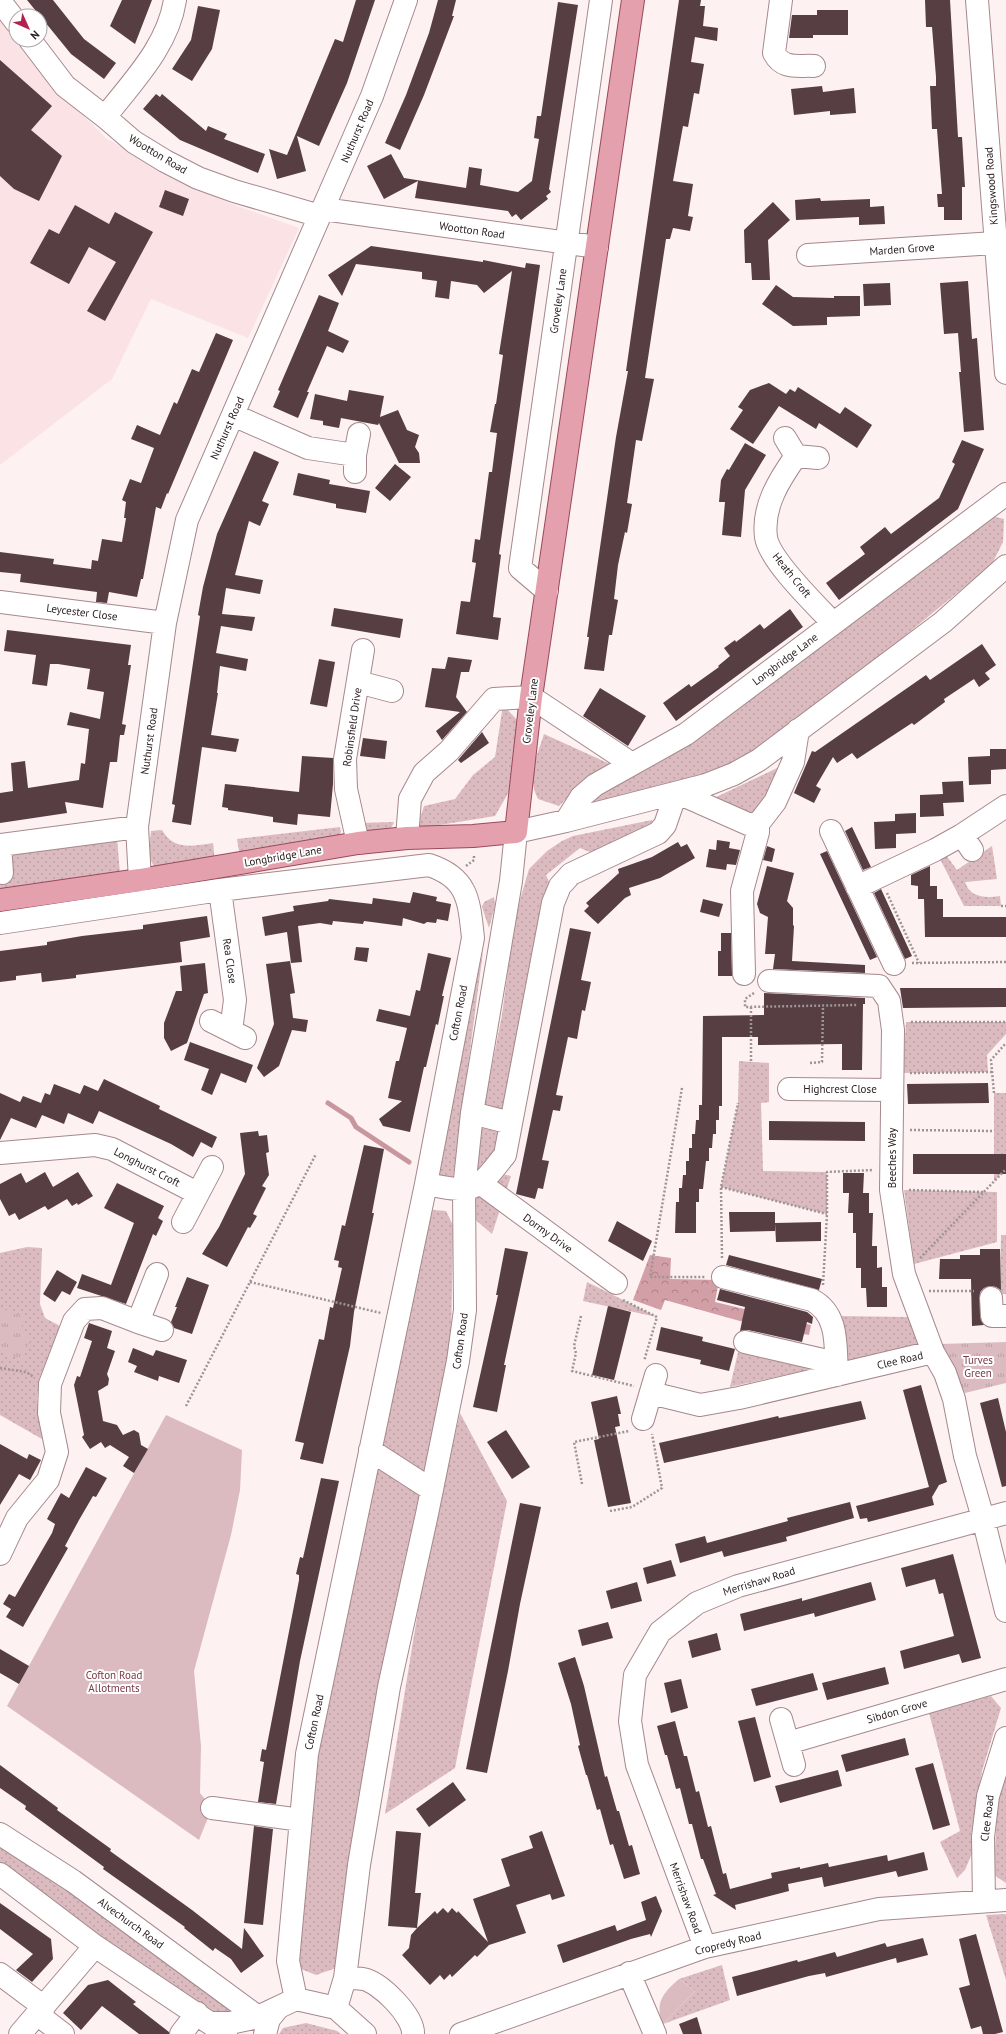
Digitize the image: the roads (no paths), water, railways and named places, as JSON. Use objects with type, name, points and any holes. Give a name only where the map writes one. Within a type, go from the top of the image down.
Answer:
[{"type":"main road","name":"Groveley Lane","points":[[516,832],[531,697],[633,0]]},
{"type":"main road","name":"Longbridge Lane","points":[[0,900],[140,880],[358,843],[406,838],[473,836],[516,832]]},
{"type":"street","points":[[105,117],[149,61],[166,33],[175,0]]},
{"type":"street","name":"Nuthurst Road","points":[[140,880],[137,827],[165,623],[187,520],[372,96],[406,0]]},
{"type":"street","name":"Groveley Lane","points":[[547,591],[520,568],[601,0]]},
{"type":"street","points":[[781,0],[774,53],[778,60],[785,65],[814,66]]},
{"type":"street","name":"Kingswood Road","points":[[977,0],[1006,373]]},
{"type":"street","points":[[0,1],[8,12]]},
{"type":"street","name":"Wootton Road","points":[[36,48],[65,86],[134,142],[198,178],[234,191],[321,213],[597,247]]},
{"type":"street","name":"Marden Grove","points":[[808,255],[995,243]]},
{"type":"street","points":[[233,415],[308,448],[357,454]]},
{"type":"street","name":"Heath Croft","points":[[818,458],[790,447],[770,501],[766,520],[766,539],[773,553],[789,575],[833,623]]},
{"type":"street","name":"Longbridge Lane","points":[[566,821],[581,797],[595,785],[686,734],[1006,494]]},
{"type":"street","name":"Longbridge Lane","points":[[516,832],[677,793],[706,785],[734,774],[759,760],[1004,574]]},
{"type":"street","name":"Leycester Close","points":[[0,602],[165,623]]},
{"type":"street","name":"Robinsfield Drive","points":[[358,843],[346,789],[345,759],[363,650]]},
{"type":"street","name":"Robinsfield Drive","points":[[358,682],[392,691]]},
{"type":"street","points":[[406,838],[410,800],[424,772],[449,751],[494,699],[531,697],[632,764]]},
{"type":"street","points":[[744,974],[742,891],[758,832],[758,824],[775,802],[793,762],[798,730]]},
{"type":"street","points":[[426,1184],[472,1186],[505,1155],[553,903],[560,886],[571,874],[658,833],[665,825],[677,793],[748,824],[758,824]]},
{"type":"street","points":[[857,887],[935,850],[967,843],[1006,806]]},
{"type":"street","points":[[2,873],[0,845],[137,827]]},
{"type":"street","points":[[831,831],[857,887],[899,964]]},
{"type":"street","name":"Cofton Road","points":[[336,2008],[345,1978],[359,1865],[389,1687],[432,1490],[458,1360],[465,1310],[472,1186],[472,1113],[511,881],[516,832]]},
{"type":"street","points":[[0,923],[220,890],[302,881],[300,853]]},
{"type":"street","name":"Cofton Road","points":[[287,2003],[288,1961],[307,1754],[397,1317],[426,1184],[473,938],[469,903],[464,889],[445,872],[429,864],[302,881]]},
{"type":"street","name":"Rea Close","points":[[211,1021],[238,1034],[235,1000],[220,890]]},
{"type":"street","name":"Beeches Way","points":[[769,982],[879,986],[889,1002],[892,1022],[891,1180],[907,1282],[933,1352]]},
{"type":"street","name":"Highcrest Close","points":[[788,1089],[892,1081]]},
{"type":"street","points":[[472,1113],[511,1123]]},
{"type":"street","name":"Longhurst Croft","points":[[0,1153],[96,1145],[112,1149],[197,1193]]},
{"type":"street","points":[[183,1222],[212,1167]]},
{"type":"street","name":"Dormy Drive","points":[[472,1186],[616,1283]]},
{"type":"street","points":[[138,1322],[157,1274]]},
{"type":"street","points":[[723,1277],[812,1300],[822,1306],[830,1316],[834,1328],[837,1369],[744,1342]]},
{"type":"street","points":[[985,1295],[992,1316],[1006,1316]]},
{"type":"street","points":[[0,1554],[17,1518],[48,1480],[57,1452],[49,1413],[50,1384],[74,1321],[85,1309],[102,1308],[162,1330]]},
{"type":"street","name":"Clee Road","points":[[647,1423],[653,1384],[700,1405],[739,1398],[837,1369],[933,1352],[945,1373],[954,1399],[965,1456],[983,1518],[1006,1611]]},
{"type":"street","points":[[370,1450],[432,1490]]},
{"type":"street","name":"Merrishaw Road","points":[[705,1947],[637,1765],[630,1721],[635,1675],[660,1632],[697,1603],[738,1586],[983,1518],[1006,1513]]},
{"type":"street","name":"Sibdon Grove","points":[[788,1743],[1006,1679]]},
{"type":"street","points":[[781,1719],[794,1765]]},
{"type":"street","name":"Clee Road","points":[[984,1901],[983,1837],[988,1796],[1006,1738]]},
{"type":"street","points":[[212,1808],[301,1820]]},
{"type":"street","name":"Alvechurch Road","points":[[0,1834],[73,1881],[262,2025]]},
{"type":"street","points":[[0,1874],[95,1946],[211,2023]]},
{"type":"street","name":"Cropredy Road","points":[[461,2034],[705,1947],[879,1909],[1006,1900]]},
{"type":"street","points":[[20,2034],[95,1946]]},
{"type":"street","points":[[629,1973],[655,2034]]},
{"type":"street","points":[[0,1974],[40,2011],[62,2034]]},
{"type":"street","points":[[345,1978],[364,1979],[380,1988],[402,2008],[413,2029],[413,2034]]},
{"type":"street","points":[[181,2034],[211,2023],[230,2022],[262,2025],[287,2003],[336,2008],[365,2034]]},
{"type":"waterway","points":[[328,1103],[351,1118],[356,1127],[409,1162]]},
{"type":"park label","name":"Turves Green","points":[[978,1366]]},
{"type":"park label","name":"Cofton Road Allotments","points":[[114,1681]]}]
